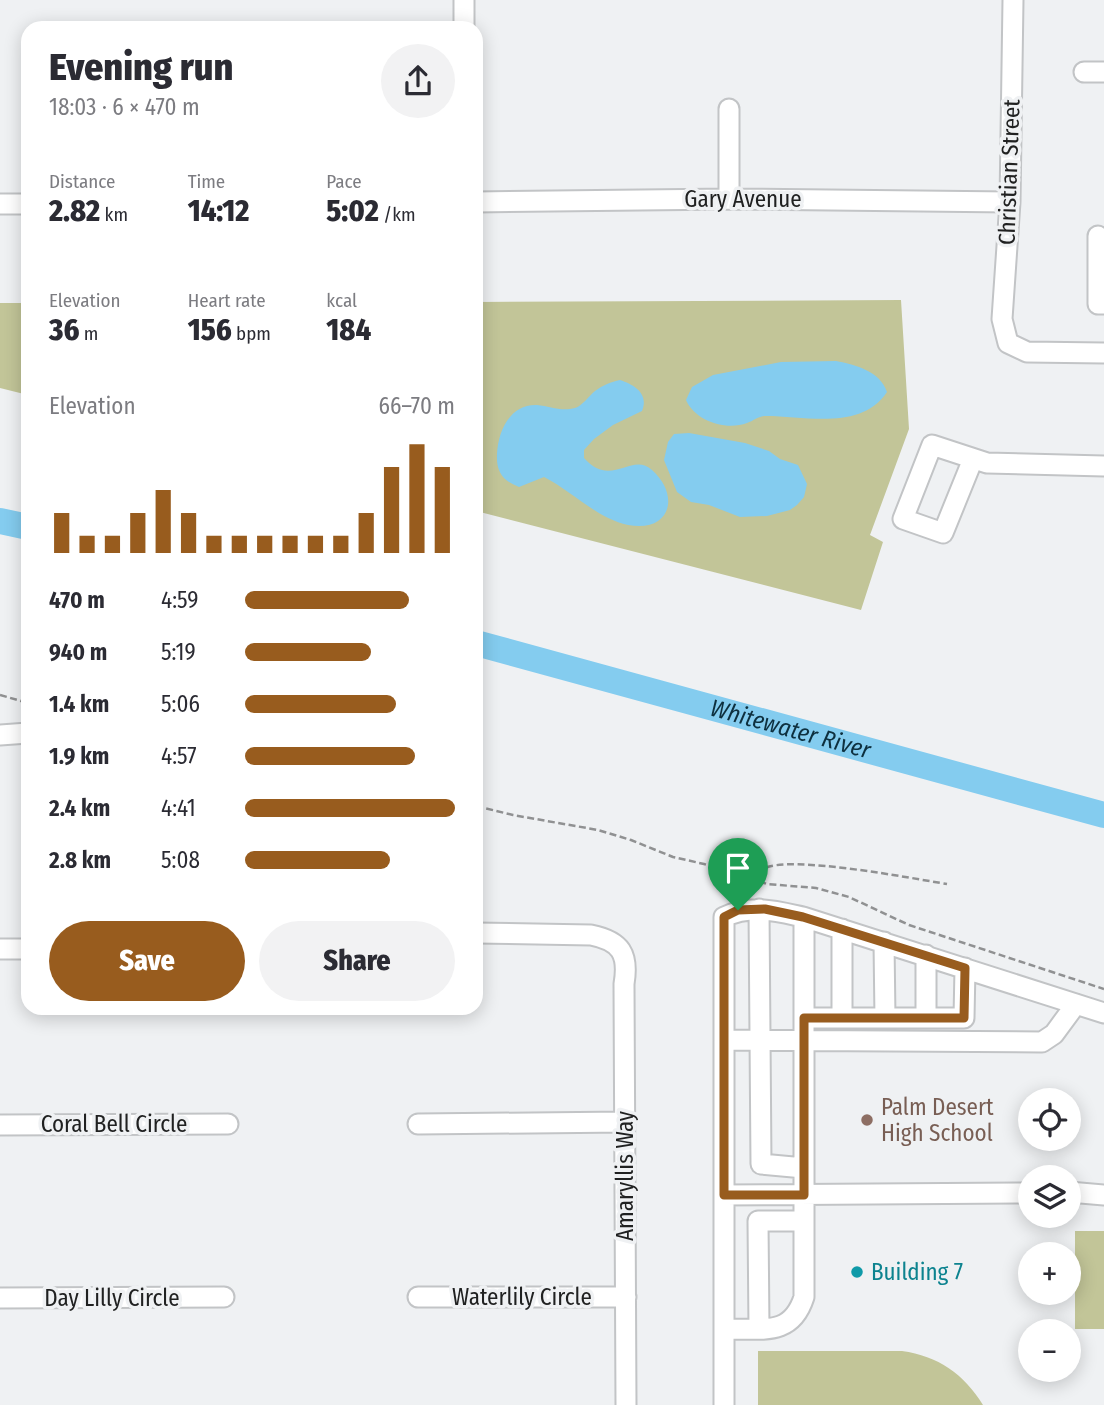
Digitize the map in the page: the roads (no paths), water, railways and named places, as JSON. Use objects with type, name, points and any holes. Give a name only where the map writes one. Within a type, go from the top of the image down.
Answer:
[{"type":"street","points":[[464,0],[464,21]]},
{"type":"street","name":"Christian Street","points":[[1013,0],[1010,202],[1002,319],[1008,343],[1027,352],[1104,353]]},
{"type":"street","points":[[1084,72],[1104,72]]},
{"type":"street","points":[[729,109],[729,199]]},
{"type":"street","name":"Gary Avenue","points":[[483,202],[729,199],[1010,202]]},
{"type":"street","points":[[0,204],[21,204]]},
{"type":"street","points":[[1098,236],[1098,304],[1104,304]]},
{"type":"street","points":[[973,459],[943,533],[903,519],[932,445],[987,463],[1104,466]]},
{"type":"street","points":[[0,735],[21,734]]},
{"type":"street","points":[[759,909],[761,1164],[804,1168]]},
{"type":"street","points":[[724,1405],[724,917],[738,910],[759,909],[804,918],[1104,1013]]},
{"type":"street","points":[[724,1329],[784,1325],[792,1321],[799,1312],[804,1297],[804,918]]},
{"type":"street","points":[[842,929],[842,1018]]},
{"type":"street","name":"Amaryllis Way","points":[[483,933],[592,935],[608,938],[621,948],[626,968],[626,1405]]},
{"type":"street","points":[[884,942],[885,1018]]},
{"type":"street","points":[[0,949],[21,949]]},
{"type":"street","points":[[926,955],[926,1018]]},
{"type":"street","points":[[804,1018],[964,1018],[965,968]]},
{"type":"street","points":[[724,1040],[1042,1042],[1054,1034],[1076,1004]]},
{"type":"street","points":[[418,1124],[625,1122]]},
{"type":"street","name":"Coral Bell Circle","points":[[0,1125],[228,1124]]},
{"type":"street","points":[[724,1195],[1018,1193]]},
{"type":"street","points":[[1081,1193],[1104,1195]]},
{"type":"street","points":[[759,1328],[758,1221],[804,1221]]},
{"type":"street","name":"Day Lilly Circle","points":[[0,1298],[224,1297]]},
{"type":"street","name":"Waterlily Circle","points":[[418,1297],[626,1297]]},
{"type":"water","points":[[836,361],[873,374],[887,392],[876,404],[848,417],[815,419],[766,416],[730,426],[704,419],[696,414],[686,400],[692,387],[713,375],[781,362]]},
{"type":"water","points":[[620,380],[642,395],[642,411],[613,425],[594,439],[584,450],[584,458],[594,467],[603,470],[637,464],[652,470],[666,491],[667,510],[662,518],[642,526],[616,522],[544,477],[519,487],[502,475],[497,460],[498,445],[503,428],[513,414],[528,406],[537,405],[575,408],[598,389]]},
{"type":"water","points":[[689,433],[745,443],[798,465],[807,484],[804,497],[790,510],[767,516],[740,517],[709,505],[691,502],[677,492],[664,460],[668,442],[674,434]]},
{"type":"waterway","name":"Whitewater River","points":[[0,521],[21,526]]},
{"type":"waterway","name":"Whitewater River","points":[[483,645],[1104,815]]},
{"type":"place","name":"Palm Desert High School","points":[[867,1120]]},
{"type":"place","name":"Building 7","points":[[857,1272]]}]
